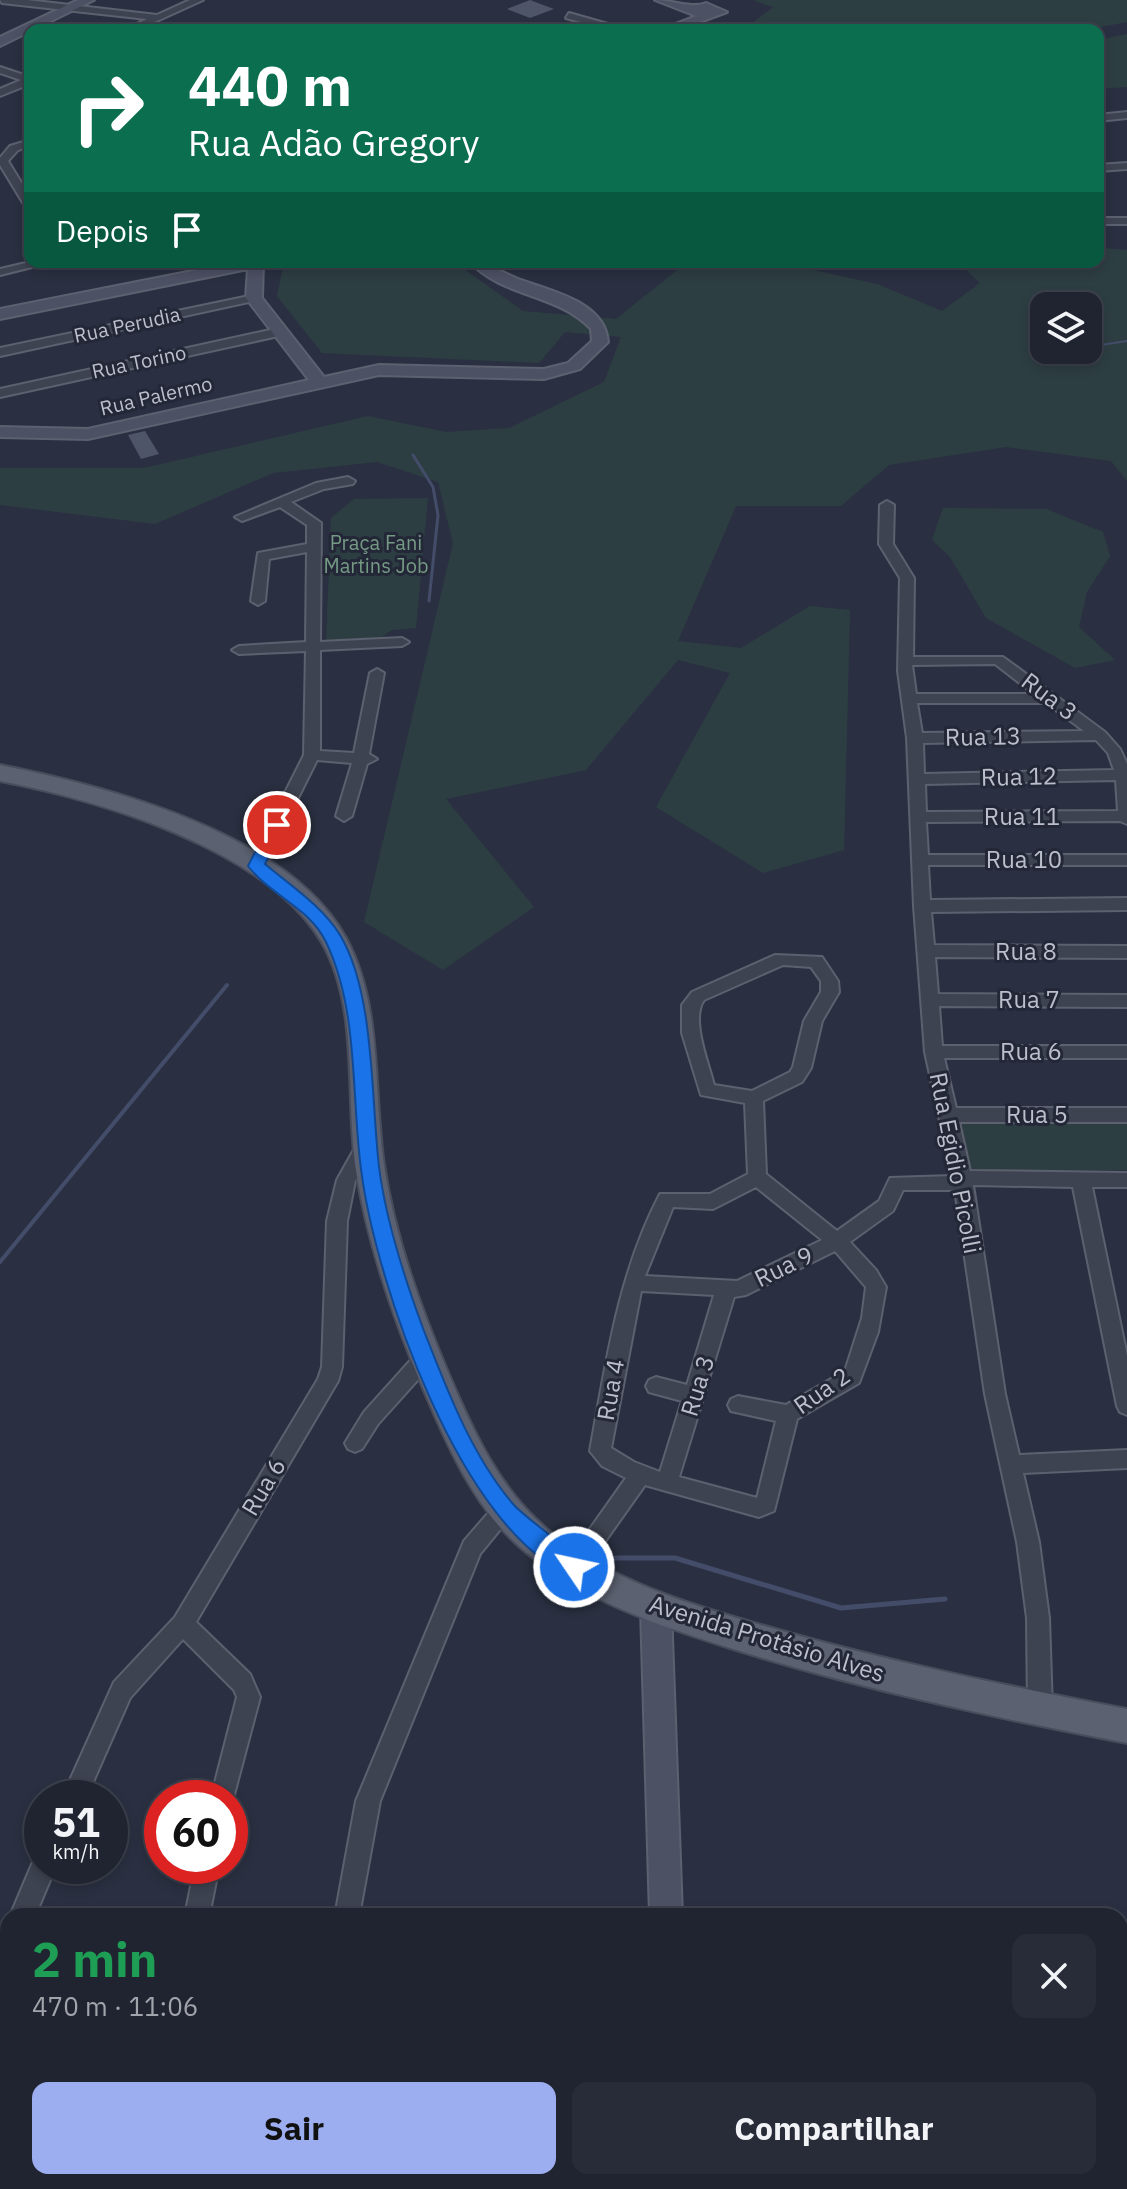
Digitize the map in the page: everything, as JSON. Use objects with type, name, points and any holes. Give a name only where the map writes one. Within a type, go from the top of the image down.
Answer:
[{"type":"main road","points":[[36,24],[88,0]]},
{"type":"main road","points":[[661,0],[709,10]]},
{"type":"main road","points":[[679,24],[709,10]]},
{"type":"main road","points":[[2,39],[24,29]]},
{"type":"main road","points":[[0,314],[226,268]]},
{"type":"main road","points":[[256,268],[254,298],[319,382]]},
{"type":"main road","name":"Rua Palermo","points":[[0,432],[88,434],[319,382],[407,368],[495,376],[544,374],[574,366],[600,342],[599,328],[578,307],[520,287],[487,268]]},
{"type":"main road","points":[[0,773],[98,795],[226,850],[261,857]]},
{"type":"main road","name":"Avenida Protásio Alves","points":[[261,857],[333,938],[356,1008],[367,1144],[387,1247],[403,1302],[463,1446],[505,1510],[537,1541],[574,1567],[611,1589],[656,1609],[800,1653],[1040,1710],[1127,1726]]},
{"type":"main road","points":[[656,1609],[666,1908]]},
{"type":"street","points":[[2,0],[68,10],[155,17],[169,15],[198,0]]},
{"type":"street","points":[[569,16],[598,24]]},
{"type":"street","points":[[141,24],[155,17]]},
{"type":"street","points":[[0,70],[24,78]]},
{"type":"street","points":[[0,93],[24,83]]},
{"type":"street","points":[[1104,117],[1127,115]]},
{"type":"street","points":[[24,145],[14,148],[3,161],[24,196]]},
{"type":"street","points":[[1104,168],[1127,166]]},
{"type":"street","points":[[1104,221],[1127,221]]},
{"type":"street","points":[[0,272],[24,267]]},
{"type":"street","name":"Rua Perudia","points":[[0,352],[254,298]]},
{"type":"street","name":"Rua Torino","points":[[0,393],[279,332]]},
{"type":"street","points":[[242,517],[321,486],[348,481]]},
{"type":"street","points":[[261,857],[312,755],[314,523],[281,502]]},
{"type":"street","name":"Rua Egidio Picolli","points":[[887,505],[886,542],[907,578],[908,699],[915,738],[922,906],[934,1052],[962,1180],[992,1379],[1013,1464],[1038,1618],[1040,1710]]},
{"type":"street","points":[[258,601],[263,556],[314,547]]},
{"type":"street","points":[[239,650],[402,642]]},
{"type":"street","name":"Rua 3","points":[[907,661],[998,660],[1100,735],[1115,752],[1123,775],[1127,817]]},
{"type":"street","points":[[344,816],[365,758],[377,673]]},
{"type":"street","points":[[908,699],[1051,698]]},
{"type":"street","name":"Rua 13","points":[[915,738],[1100,735]]},
{"type":"street","points":[[312,755],[365,758]]},
{"type":"street","name":"Rua 12","points":[[915,779],[1123,775]]},
{"type":"street","name":"Rua 11","points":[[919,817],[1127,817]]},
{"type":"street","name":"Rua 10","points":[[921,860],[1127,860]]},
{"type":"street","points":[[922,906],[1127,904]]},
{"type":"street","name":"Rua 8","points":[[926,951],[1127,952]]},
{"type":"street","points":[[777,960],[816,961],[829,981],[830,992],[813,1021],[802,1068],[796,1077],[754,1098],[707,1090],[691,1033],[691,1005],[698,996],[777,960]]},
{"type":"street","name":"Rua 7","points":[[931,1000],[1127,1001]]},
{"type":"street","name":"Rua 6","points":[[934,1052],[1127,1052]]},
{"type":"street","points":[[754,1098],[757,1177],[836,1242]]},
{"type":"street","name":"Rua 5","points":[[946,1115],[1127,1115]]},
{"type":"street","name":"Rua 6","points":[[82,1780],[122,1690],[183,1624],[331,1373],[337,1221],[346,1180],[367,1144]]},
{"type":"street","points":[[635,1283],[646,1236],[667,1199],[713,1202],[757,1177]]},
{"type":"street","points":[[1081,1179],[1127,1406]]},
{"type":"street","points":[[962,1180],[1127,1180]]},
{"type":"street","name":"Rua 9","points":[[635,1283],[739,1289],[836,1242],[886,1206],[897,1183],[962,1180]]},
{"type":"street","name":"Rua 2","points":[[667,1483],[763,1507],[788,1414],[852,1377],[878,1293],[872,1278],[836,1242]]},
{"type":"street","name":"Rua 4","points":[[635,1283],[620,1327],[600,1451],[604,1458],[641,1474]]},
{"type":"street","name":"Rua 3","points":[[667,1483],[726,1289]]},
{"type":"street","points":[[355,1443],[371,1418],[425,1358]]},
{"type":"street","points":[[656,1386],[695,1396]]},
{"type":"street","points":[[738,1405],[788,1414]]},
{"type":"street","points":[[1013,1464],[1127,1459]]},
{"type":"street","points":[[574,1567],[641,1474],[667,1483]]},
{"type":"street","points":[[348,1908],[368,1801],[472,1548],[505,1510]]},
{"type":"street","points":[[183,1624],[242,1682],[249,1697],[228,1780]]},
{"type":"street","points":[[26,1908],[36,1884]]},
{"type":"street","points":[[199,1908],[203,1884]]},
{"type":"green space","points":[[753,0],[1127,0],[1127,22],[1104,26],[751,24],[773,7]]},
{"type":"green space","points":[[1127,34],[1127,87],[1104,89],[1104,39]]},
{"type":"green space","points":[[1104,248],[1127,250],[1127,481],[1111,461],[1006,447],[889,465],[841,506],[736,506],[678,641],[741,648],[810,606],[850,610],[844,850],[763,873],[656,807],[730,673],[678,660],[586,770],[446,799],[534,907],[443,970],[364,922],[453,543],[438,482],[377,462],[273,473],[155,524],[0,505],[0,468],[144,468],[368,416],[446,432],[509,428],[604,382],[621,337],[565,332],[539,363],[322,353],[277,296],[283,268],[462,268],[523,311],[616,319],[680,268],[813,268],[809,269],[877,284],[942,311],[980,283],[964,268],[1104,268]]},
{"type":"green space","name":"Praça Fani Martins Job","points":[[428,498],[416,628],[392,630],[380,638],[326,642],[331,518],[354,499]]},
{"type":"green space","points":[[943,508],[1046,509],[1103,532],[1110,556],[1087,592],[1079,627],[1115,660],[1075,668],[986,618],[950,557],[932,540]]},
{"type":"green space","points":[[956,1122],[1127,1122],[1127,1170],[972,1171]]},
{"type":"building","points":[[530,0],[554,9],[530,18],[507,9]]},
{"type":"building","points":[[145,431],[159,454],[141,459],[128,435]]},
{"type":"waterway","points":[[1102,345],[1127,341]]},
{"type":"waterway","points":[[413,455],[433,487],[438,515],[429,601]]},
{"type":"waterway","points":[[0,1262],[227,985]]},
{"type":"waterway","points":[[591,1558],[675,1558],[841,1608],[945,1599]]},
{"type":"route","points":[[277,825],[256,866],[315,914],[333,938],[343,965],[356,1008],[370,1170],[380,1219],[414,1330],[463,1446],[505,1510],[537,1541],[574,1567]]}]
